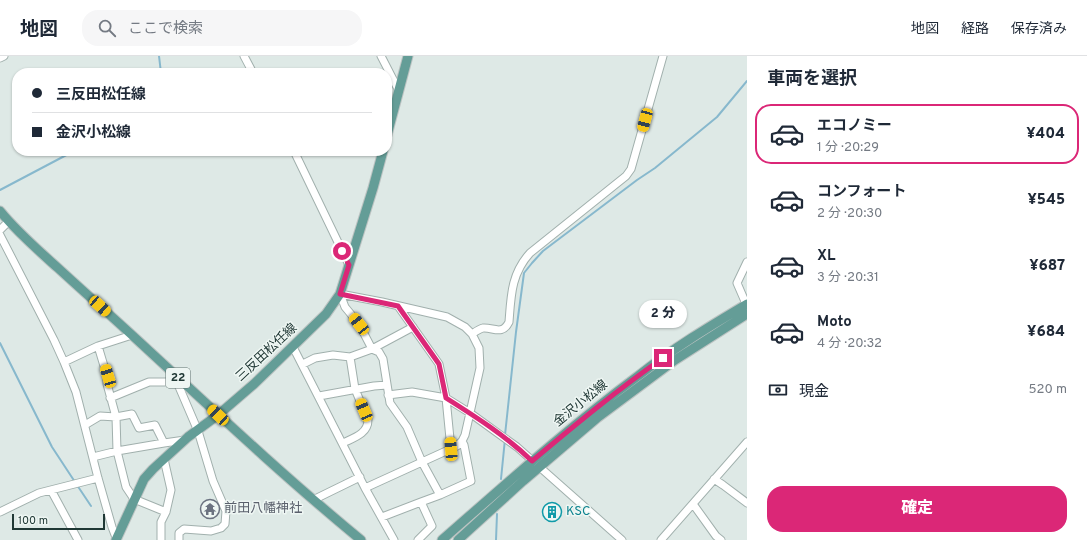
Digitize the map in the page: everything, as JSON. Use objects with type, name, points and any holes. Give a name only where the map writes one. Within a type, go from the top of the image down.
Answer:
[{"type":"main road","points":[[392,117],[408,56]]},
{"type":"main road","name":"三反田松任線","points":[[117,539],[144,479],[153,469],[185,440],[218,415],[254,384],[326,314],[340,294],[382,156]]},
{"type":"main road","name":"22","points":[[0,211],[45,257],[132,335],[180,382],[313,500],[361,540]]},
{"type":"main road","name":"金沢小松線","points":[[458,540],[582,420],[638,375],[700,332],[747,304]]},
{"type":"main road","name":"金沢小松線","points":[[442,540],[536,464],[675,360],[747,314]]},
{"type":"street","points":[[0,58],[4,56]]},
{"type":"street","points":[[244,56],[250,68]]},
{"type":"street","points":[[381,56],[387,68]]},
{"type":"street","points":[[472,334],[484,328],[501,330],[508,325],[513,282],[522,261],[626,176],[631,169],[663,56]]},
{"type":"street","points":[[392,77],[399,91]]},
{"type":"street","points":[[296,156],[349,265]]},
{"type":"street","points":[[0,230],[9,221]]},
{"type":"street","points":[[0,235],[64,362],[76,392],[98,478],[112,527],[117,539]]},
{"type":"street","points":[[747,262],[737,283],[747,304]]},
{"type":"street","points":[[340,294],[447,318],[465,327],[472,334],[479,348],[480,368],[465,435],[462,441],[451,449],[365,488]]},
{"type":"street","points":[[340,294],[345,307],[359,324],[372,350],[379,352],[384,359],[390,403],[407,427],[422,462],[440,495]]},
{"type":"street","points":[[398,306],[439,364],[446,398],[451,449]]},
{"type":"street","points":[[303,364],[315,358],[333,356],[350,357],[372,350],[413,327]]},
{"type":"street","points":[[64,362],[98,346],[132,335]]},
{"type":"street","points":[[98,346],[108,376],[107,384],[116,417],[117,451],[126,487],[134,499],[166,512]]},
{"type":"street","points":[[293,347],[365,488],[394,540]]},
{"type":"street","points":[[343,443],[361,434],[368,423],[355,389],[350,357]]},
{"type":"street","points":[[110,398],[149,382],[180,382],[198,431],[213,482],[226,511],[224,524],[221,528],[211,531],[184,529],[179,533],[179,540]]},
{"type":"street","points":[[319,396],[387,385]]},
{"type":"street","points":[[388,395],[412,392],[446,398],[512,443],[622,540]]},
{"type":"street","points":[[85,425],[100,416],[116,417],[132,414],[139,428],[155,425],[164,443]]},
{"type":"street","points":[[93,457],[117,451],[185,440]]},
{"type":"street","points":[[382,517],[440,495],[471,481],[462,441]]},
{"type":"street","points":[[661,540],[747,442]]},
{"type":"street","points":[[161,540],[161,522],[166,512],[172,490],[164,459]]},
{"type":"street","points":[[313,500],[360,477]]},
{"type":"street","points":[[0,512],[39,493],[98,478]]},
{"type":"street","points":[[714,479],[747,503]]},
{"type":"street","points":[[51,490],[77,540]]},
{"type":"street","points":[[418,540],[432,526],[421,502]]},
{"type":"street","points":[[693,504],[716,536],[722,540]]},
{"type":"waterway","points":[[159,56],[160,68]]},
{"type":"waterway","points":[[505,435],[524,273],[543,251],[655,168],[717,117],[747,81]]},
{"type":"waterway","points":[[0,190],[65,156]]},
{"type":"waterway","points":[[0,343],[52,447],[75,482]]},
{"type":"waterway","points":[[501,479],[505,439]]},
{"type":"waterway","points":[[77,485],[91,506]]},
{"type":"waterway","points":[[496,540],[497,514]]},
{"type":"place","name":"前田八幡神社","points":[[210,509]]},
{"type":"place","name":"KSC","points":[[552,512]]},
{"type":"route","points":[[342,251],[349,265],[340,294],[398,306],[439,364],[446,398],[517,446],[532,461],[638,375],[663,358]]}]
